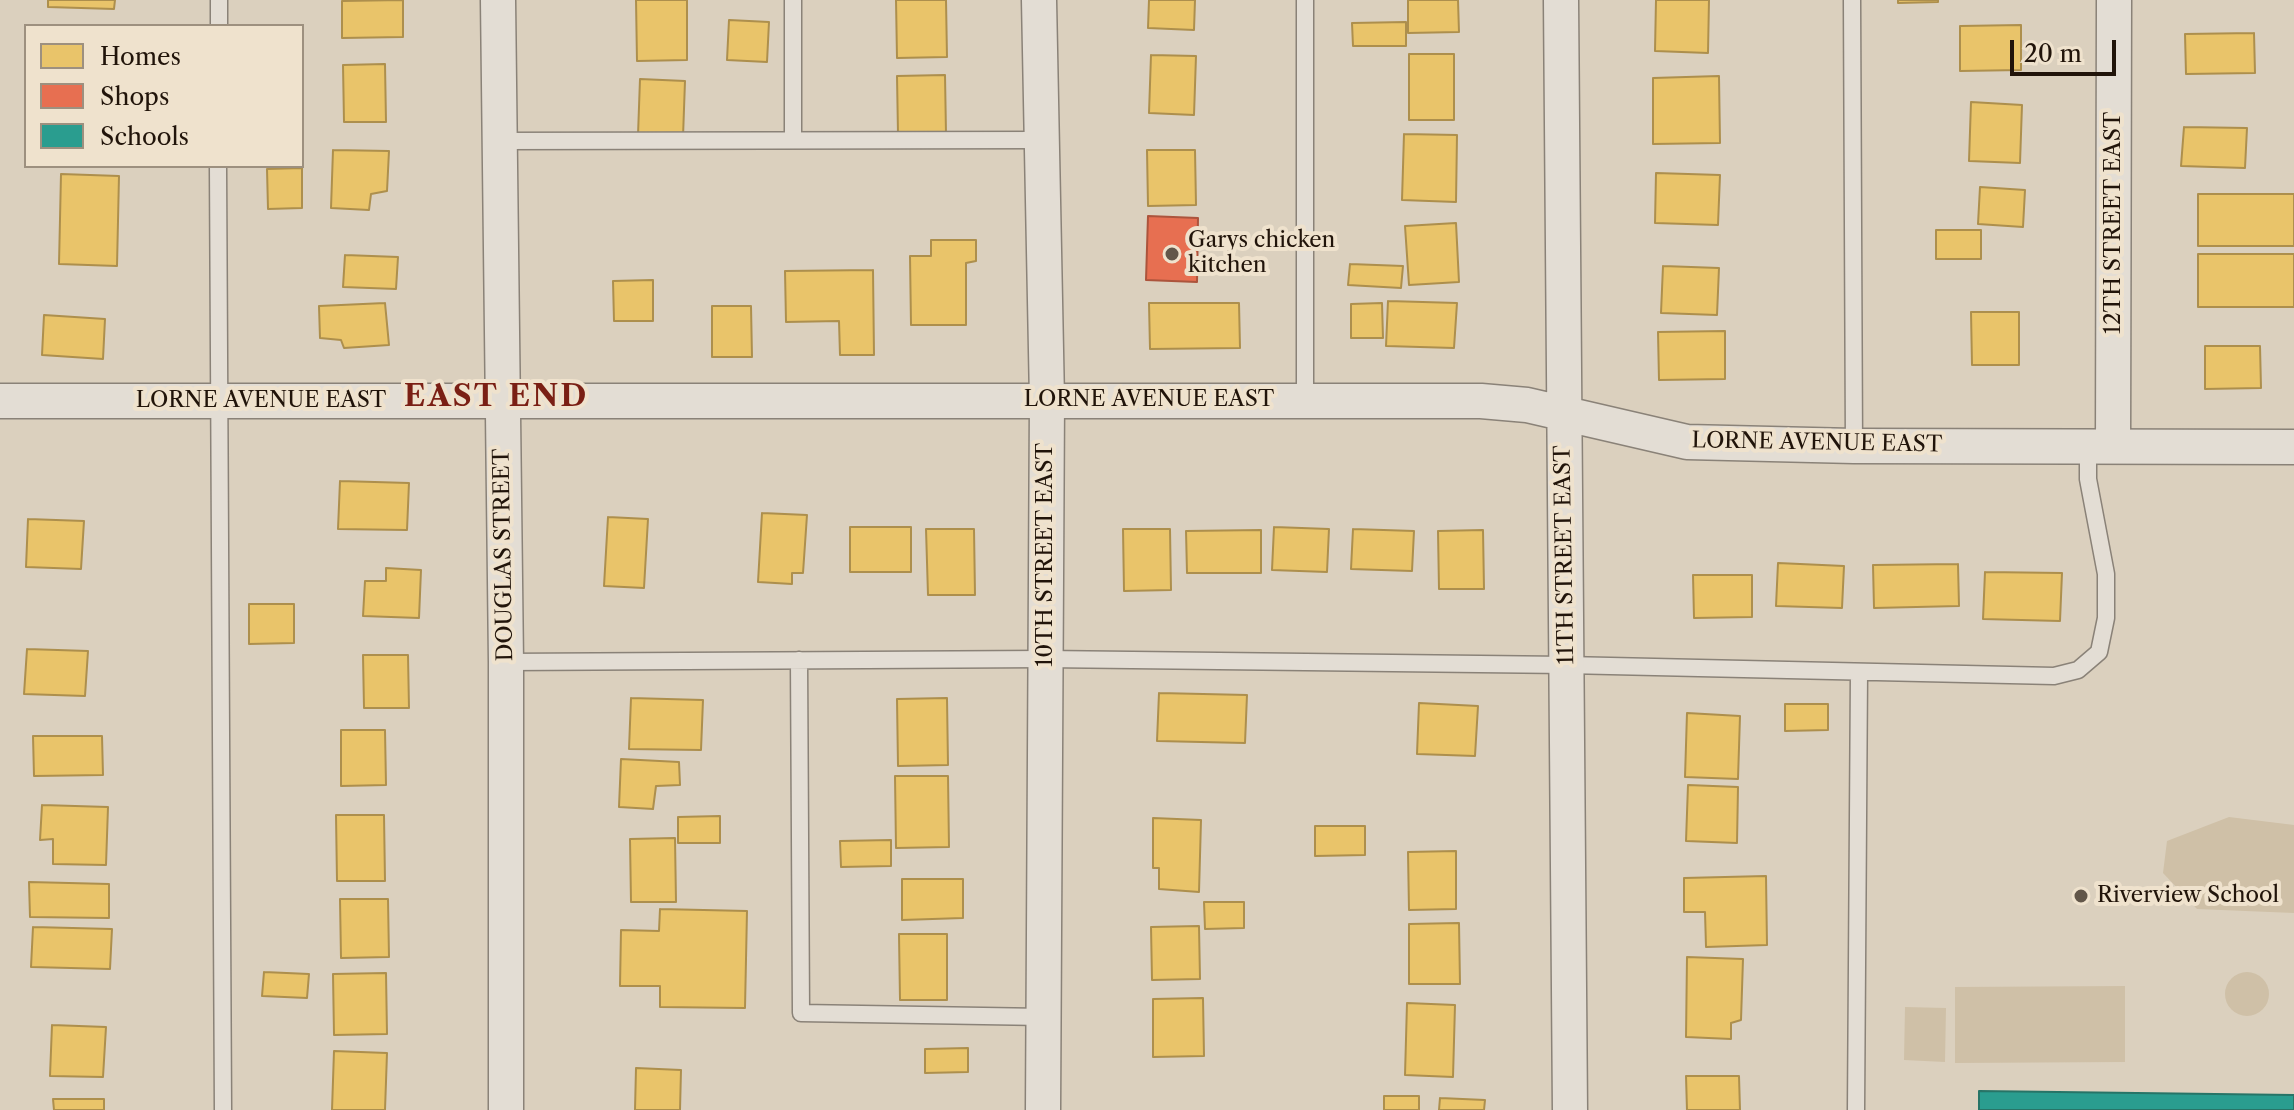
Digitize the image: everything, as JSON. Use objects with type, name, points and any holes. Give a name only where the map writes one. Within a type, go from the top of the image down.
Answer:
[{"type":"street","name":"DOUGLAS STREET","points":[[498,0],[506,662],[506,1110]]},
{"type":"street","name":"10TH STREET EAST","points":[[1039,0],[1047,400],[1043,1110]]},
{"type":"street","name":"11TH STREET EAST","points":[[1561,0],[1570,1110]]},
{"type":"street","name":"12TH STREET EAST","points":[[2101,446],[2114,0]]},
{"type":"street","name":"LORNE AVENUE EAST","points":[[0,401],[1503,401],[1687,442],[1854,446],[2294,447]]},
{"type":"lane","points":[[219,0],[219,24]]},
{"type":"lane","points":[[793,0],[793,140]]},
{"type":"lane","points":[[1305,0],[1305,401]]},
{"type":"lane","points":[[1852,0],[1854,446]]},
{"type":"lane","points":[[499,141],[1042,140]]},
{"type":"lane","points":[[218,168],[223,1110]]},
{"type":"lane","points":[[506,662],[1045,659],[1566,665],[2054,676],[2078,670],[2099,652],[2106,618],[2106,574],[2088,479],[2101,446]]},
{"type":"lane","points":[[799,660],[801,1013],[1044,1017]]},
{"type":"lane","points":[[1856,1110],[1859,672]]},
{"type":"shaded area","points":[[2229,817],[2294,825],[2294,913],[2197,909],[2163,873],[2167,841]]},
{"type":"shaded area","points":[[2247,972],[2263,978],[2269,994],[2263,1010],[2247,1016],[2231,1010],[2225,994],[2231,978]]},
{"type":"shaded area","points":[[2125,986],[2125,1062],[1955,1063],[1955,987]]},
{"type":"shaded area","points":[[1905,1007],[1946,1008],[1945,1062],[1904,1060]]},
{"type":"building: Homes","points":[[48,0],[115,0],[114,9],[48,7]]},
{"type":"building: Homes","points":[[403,0],[403,37],[342,38],[342,1]]},
{"type":"building: Homes","points":[[636,0],[687,0],[687,60],[637,61]]},
{"type":"building: Homes","points":[[896,0],[946,0],[947,57],[897,58]]},
{"type":"building: Homes","points":[[1149,0],[1195,0],[1194,30],[1148,28]]},
{"type":"building: Homes","points":[[1408,0],[1458,0],[1459,32],[1408,33]]},
{"type":"building: Homes","points":[[1656,0],[1709,0],[1708,53],[1655,51]]},
{"type":"building: Homes","points":[[1898,0],[1938,0],[1938,2],[1898,3]]},
{"type":"building: Homes","points":[[729,20],[769,22],[767,62],[727,60]]},
{"type":"building: Homes","points":[[1406,22],[1406,46],[1353,46],[1352,23]]},
{"type":"building: Homes","points":[[2021,25],[2021,70],[1960,71],[1960,26]]},
{"type":"building: Homes","points":[[2254,33],[2255,73],[2186,74],[2185,34]]},
{"type":"building: Homes","points":[[1409,54],[1454,54],[1454,120],[1409,120]]},
{"type":"building: Homes","points":[[1151,55],[1196,56],[1194,115],[1149,113]]},
{"type":"building: Homes","points":[[385,64],[386,122],[344,122],[343,65]]},
{"type":"building: Homes","points":[[945,75],[946,134],[898,134],[897,76]]},
{"type":"building: Homes","points":[[1719,76],[1720,143],[1653,144],[1653,78]]},
{"type":"building: Homes","points":[[640,79],[685,81],[683,137],[638,135]]},
{"type":"building: Homes","points":[[1971,102],[2022,105],[2020,163],[1969,161]]},
{"type":"building: Homes","points":[[2184,127],[2247,128],[2245,168],[2181,166]]},
{"type":"building: Homes","points":[[1404,134],[1457,135],[1456,202],[1402,200]]},
{"type":"building: Homes","points":[[333,150],[389,151],[387,191],[371,194],[369,210],[331,208]]},
{"type":"building: Homes","points":[[1147,150],[1195,150],[1196,205],[1148,206]]},
{"type":"building: Homes","points":[[302,168],[302,208],[268,209],[267,169]]},
{"type":"building: Homes","points":[[1656,173],[1720,175],[1718,225],[1655,223]]},
{"type":"building: Homes","points":[[61,174],[119,176],[117,266],[59,264]]},
{"type":"building: Homes","points":[[1980,187],[2025,190],[2023,227],[1978,224]]},
{"type":"building: Homes","points":[[2198,194],[2294,194],[2294,246],[2198,246]]},
{"type":"building: Homes","points":[[1456,223],[1459,282],[1409,285],[1405,226]]},
{"type":"building: Homes","points":[[1936,230],[1981,230],[1981,259],[1936,259]]},
{"type":"building: Homes","points":[[931,240],[976,240],[976,261],[966,263],[966,325],[911,325],[910,256],[931,256]]},
{"type":"building: Homes","points":[[2198,254],[2294,254],[2294,307],[2198,307]]},
{"type":"building: Homes","points":[[345,255],[398,257],[396,289],[343,287]]},
{"type":"building: Homes","points":[[1350,264],[1403,266],[1401,288],[1348,285]]},
{"type":"building: Homes","points":[[1663,266],[1719,268],[1717,315],[1661,313]]},
{"type":"building: Homes","points":[[873,270],[874,355],[840,355],[839,321],[786,322],[785,271]]},
{"type":"building: Homes","points":[[653,280],[653,321],[614,321],[613,281]]},
{"type":"building: Homes","points":[[1388,301],[1457,303],[1454,348],[1386,346]]},
{"type":"building: Homes","points":[[385,303],[389,345],[344,348],[341,340],[320,338],[319,306]]},
{"type":"building: Homes","points":[[1149,303],[1239,303],[1240,348],[1150,349]]},
{"type":"building: Homes","points":[[1382,303],[1383,338],[1351,338],[1351,304]]},
{"type":"building: Homes","points":[[712,306],[751,306],[752,357],[712,357]]},
{"type":"building: Homes","points":[[1971,312],[2019,312],[2019,365],[1972,365]]},
{"type":"building: Homes","points":[[44,315],[105,319],[103,359],[42,355]]},
{"type":"building: Homes","points":[[1725,331],[1725,379],[1659,380],[1658,332]]},
{"type":"building: Homes","points":[[2205,346],[2260,346],[2261,388],[2205,389]]},
{"type":"building: Homes","points":[[340,481],[409,483],[407,530],[338,529]]},
{"type":"building: Homes","points":[[762,513],[807,515],[803,573],[792,573],[792,584],[758,582]]},
{"type":"building: Homes","points":[[608,517],[648,519],[644,588],[604,586]]},
{"type":"building: Homes","points":[[28,519],[84,521],[81,569],[26,567]]},
{"type":"building: Homes","points":[[850,527],[911,527],[911,572],[850,572]]},
{"type":"building: Homes","points":[[1274,527],[1329,529],[1327,572],[1272,570]]},
{"type":"building: Homes","points":[[926,529],[974,529],[975,595],[928,595]]},
{"type":"building: Homes","points":[[1123,529],[1170,529],[1171,590],[1124,591]]},
{"type":"building: Homes","points":[[1353,529],[1414,531],[1412,571],[1351,569]]},
{"type":"building: Homes","points":[[1261,530],[1261,573],[1187,573],[1186,531]]},
{"type":"building: Homes","points":[[1483,530],[1484,589],[1439,589],[1438,531]]},
{"type":"building: Homes","points":[[1778,563],[1844,566],[1842,608],[1776,606]]},
{"type":"building: Homes","points":[[1958,564],[1959,606],[1874,608],[1873,565]]},
{"type":"building: Homes","points":[[386,568],[421,570],[419,618],[363,616],[365,581],[386,581]]},
{"type":"building: Homes","points":[[1985,572],[2062,573],[2060,621],[1983,619]]},
{"type":"building: Homes","points":[[1693,575],[1752,575],[1752,617],[1694,618]]},
{"type":"building: Homes","points":[[249,604],[294,604],[294,643],[249,644]]},
{"type":"building: Homes","points":[[27,649],[88,651],[85,696],[24,694]]},
{"type":"building: Homes","points":[[363,655],[408,655],[409,708],[364,708]]},
{"type":"building: Homes","points":[[1159,693],[1247,695],[1245,743],[1157,741]]},
{"type":"building: Homes","points":[[631,698],[703,700],[701,750],[629,749]]},
{"type":"building: Homes","points":[[947,698],[948,765],[898,766],[897,699]]},
{"type":"building: Homes","points":[[1419,703],[1478,706],[1475,756],[1417,754]]},
{"type":"building: Homes","points":[[1785,704],[1828,704],[1828,730],[1785,731]]},
{"type":"building: Homes","points":[[1687,713],[1740,716],[1738,779],[1685,777]]},
{"type":"building: Homes","points":[[341,730],[385,730],[386,785],[341,786]]},
{"type":"building: Homes","points":[[33,736],[102,736],[103,775],[34,776]]},
{"type":"building: Homes","points":[[621,759],[679,762],[680,785],[656,786],[653,809],[619,807]]},
{"type":"building: Homes","points":[[895,776],[948,776],[949,847],[896,848]]},
{"type":"building: Homes","points":[[1688,785],[1738,787],[1737,843],[1686,841]]},
{"type":"building: Homes","points":[[42,805],[108,807],[106,865],[53,864],[53,839],[40,840]]},
{"type":"building: Homes","points":[[336,815],[384,815],[385,881],[337,881]]},
{"type":"building: Homes","points":[[720,816],[720,843],[678,843],[678,817]]},
{"type":"building: Homes","points":[[1153,818],[1201,820],[1199,892],[1159,889],[1159,868],[1153,868]]},
{"type":"building: Homes","points":[[1315,826],[1365,826],[1365,855],[1315,856]]},
{"type":"building: Homes","points":[[675,838],[676,902],[631,902],[630,839]]},
{"type":"building: Homes","points":[[891,840],[891,866],[841,867],[840,841]]},
{"type":"building: Homes","points":[[1456,851],[1456,909],[1409,910],[1408,852]]},
{"type":"building: Homes","points":[[1766,876],[1767,945],[1706,947],[1705,912],[1684,912],[1684,878]]},
{"type":"building: Homes","points":[[902,879],[963,879],[963,918],[902,920]]},
{"type":"building: Homes","points":[[29,882],[109,884],[109,918],[30,917]]},
{"type":"building: Homes","points":[[340,899],[388,899],[389,957],[341,958]]},
{"type":"building: Homes","points":[[1204,902],[1244,902],[1244,928],[1205,929]]},
{"type":"building: Homes","points":[[660,909],[747,911],[745,1008],[660,1007],[660,986],[620,986],[621,930],[659,931]]},
{"type":"building: Homes","points":[[1459,923],[1460,984],[1409,984],[1409,924]]},
{"type":"building: Homes","points":[[1199,926],[1200,979],[1152,980],[1151,927]]},
{"type":"building: Homes","points":[[33,927],[112,929],[110,969],[31,967]]},
{"type":"building: Homes","points":[[899,934],[947,934],[947,1000],[900,1000]]},
{"type":"building: Homes","points":[[1687,957],[1743,959],[1741,1020],[1731,1023],[1731,1039],[1686,1037]]},
{"type":"building: Homes","points":[[264,972],[309,974],[307,998],[262,996]]},
{"type":"building: Homes","points":[[386,973],[387,1034],[334,1035],[333,974]]},
{"type":"building: Homes","points":[[1203,998],[1204,1056],[1153,1057],[1153,999]]},
{"type":"building: Homes","points":[[1407,1003],[1455,1005],[1453,1077],[1405,1075]]},
{"type":"building: Homes","points":[[52,1025],[106,1027],[103,1077],[50,1076]]},
{"type":"building: Homes","points":[[968,1048],[968,1072],[925,1073],[925,1049]]},
{"type":"building: Homes","points":[[334,1051],[387,1053],[385,1110],[332,1110]]},
{"type":"building: Homes","points":[[636,1068],[681,1070],[680,1110],[635,1110]]},
{"type":"building: Homes","points":[[1686,1076],[1739,1076],[1740,1110],[1687,1110]]},
{"type":"building: Homes","points":[[1384,1096],[1419,1096],[1419,1110],[1384,1110]]},
{"type":"building: Homes","points":[[1440,1098],[1485,1100],[1484,1110],[1439,1110]]},
{"type":"building: Homes","points":[[53,1099],[104,1099],[104,1110],[54,1110]]},
{"type":"building: Shops","name":"Garys chicken kitchen","points":[[1148,216],[1198,218],[1197,282],[1146,280]]},
{"type":"building: Schools","points":[[1979,1091],[2294,1095],[2294,1110],[1979,1110]]},
{"type":"place","name":"Garys chicken kitchen","points":[[1172,254]]},
{"type":"place","name":"Riverview School","points":[[2081,896]]},
{"type":"district","name":"EAST END","points":[[496,397]]}]
